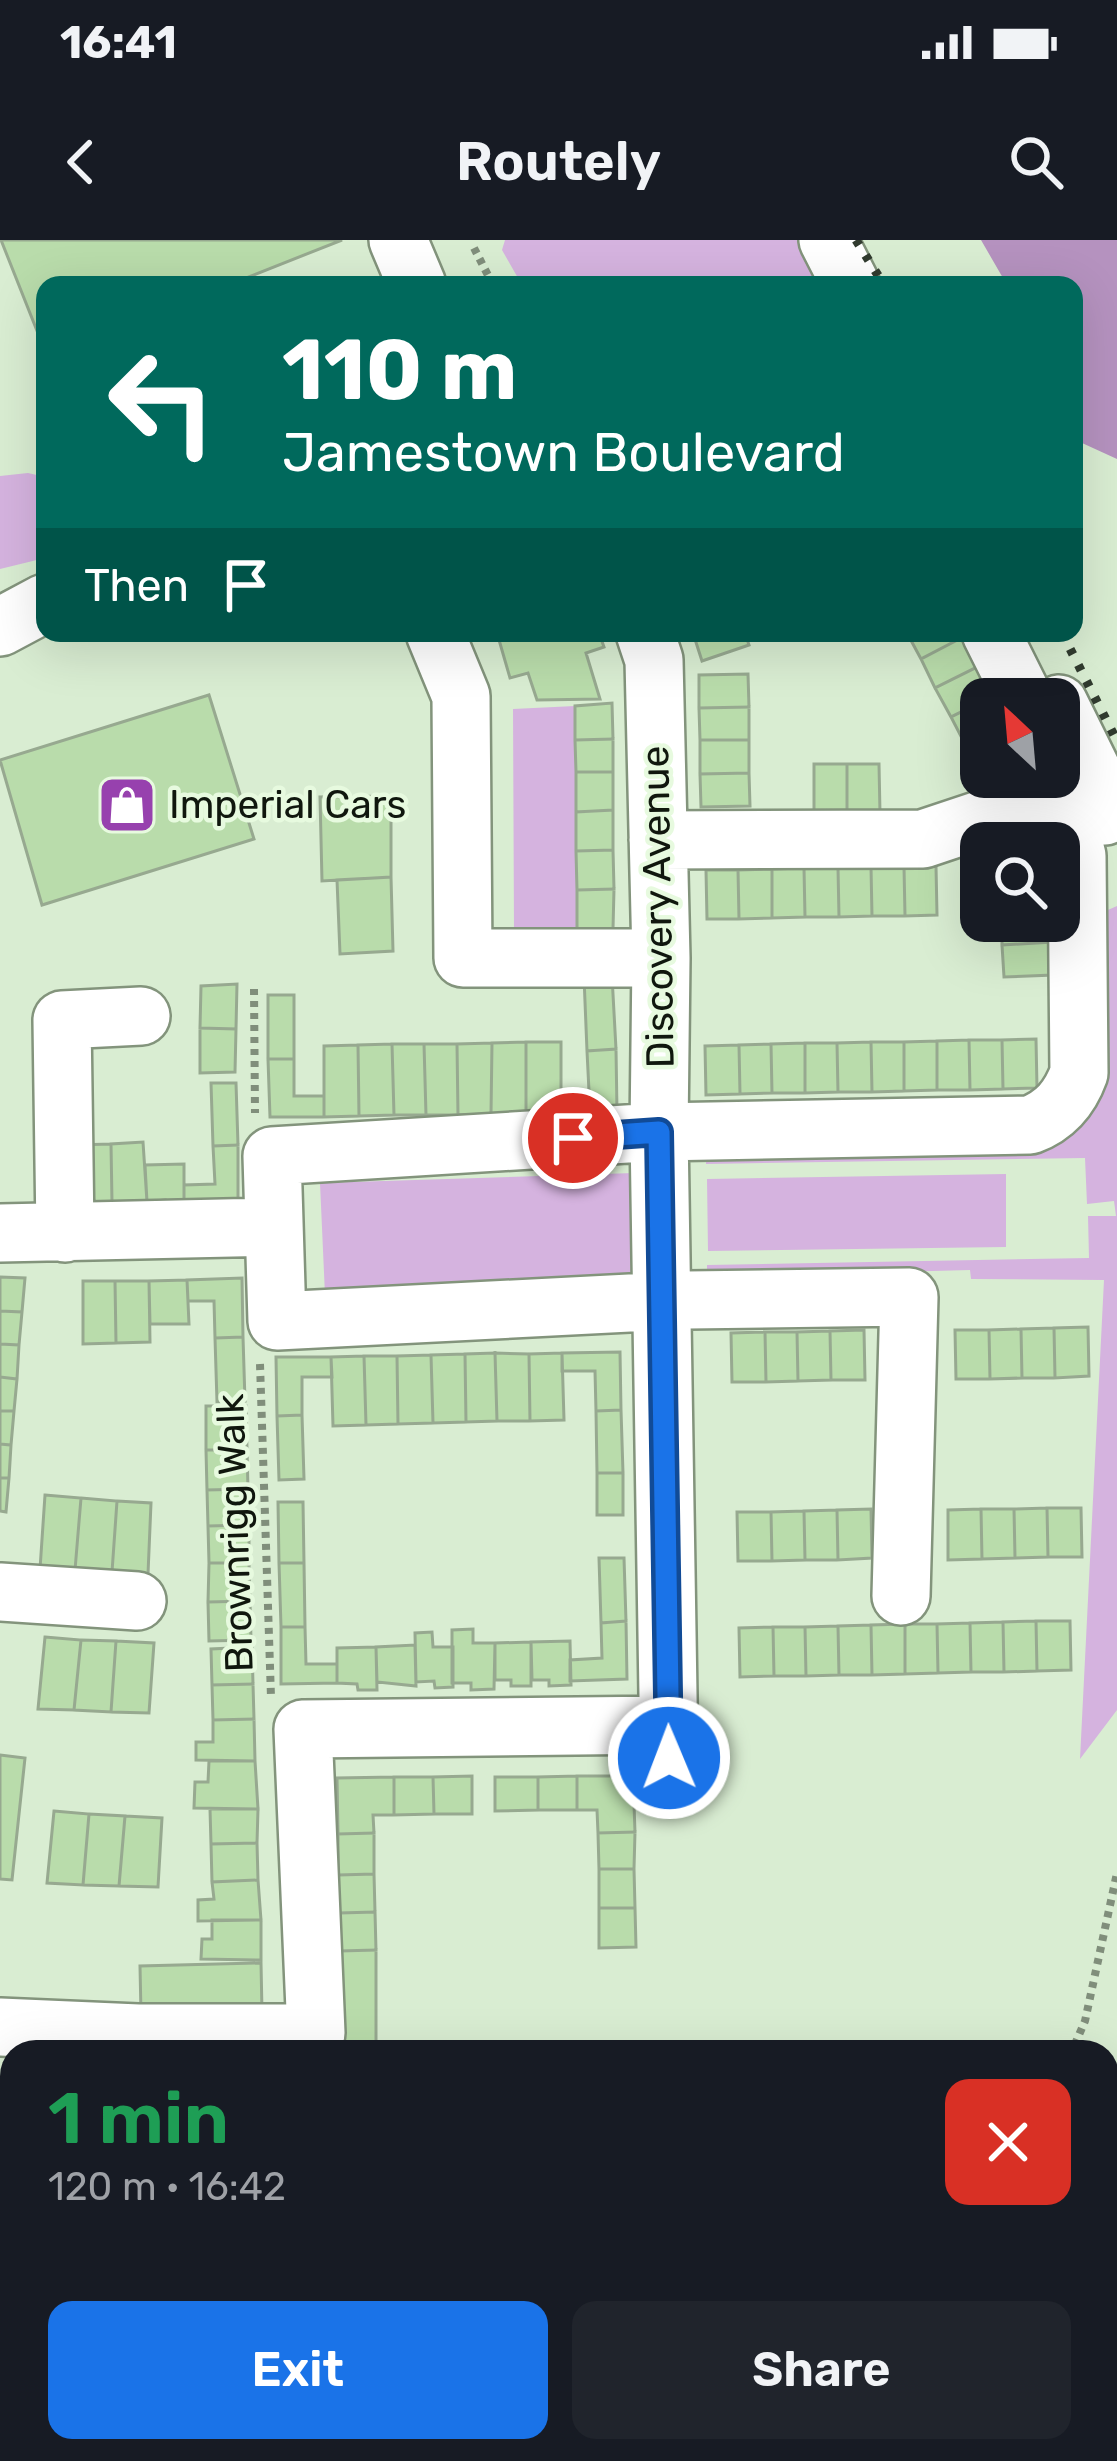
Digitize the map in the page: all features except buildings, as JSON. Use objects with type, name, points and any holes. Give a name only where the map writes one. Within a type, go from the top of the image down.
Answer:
[{"type":"street","points":[[398,240],[413,276]]},
{"type":"street","points":[[828,240],[846,276]]},
{"type":"street","points":[[0,611],[36,605]]},
{"type":"street","points":[[0,627],[36,608]]},
{"type":"street","points":[[439,642],[461,696],[463,958],[661,958]]},
{"type":"street","name":"Discovery Avenue","points":[[304,1729],[668,1741],[661,958],[653,660],[648,642]]},
{"type":"street","points":[[996,642],[1014,678]]},
{"type":"street","points":[[1028,642],[1046,678]]},
{"type":"street","points":[[1080,746],[1097,781],[1117,869]]},
{"type":"street","points":[[658,840],[922,839],[1026,798]]},
{"type":"street","points":[[901,1595],[909,1297],[662,1302],[278,1321],[272,1156],[659,1132],[1030,1125],[1046,1118],[1063,1104],[1079,1073],[1077,856],[1062,798]]},
{"type":"street","points":[[65,1233],[62,1020],[141,1016]]},
{"type":"street","points":[[0,1233],[273,1227]]},
{"type":"street","points":[[0,1592],[137,1601]]},
{"type":"street","points":[[0,2027],[316,2033],[304,1729]]},
{"type":"path","points":[[474,248],[489,276]]},
{"type":"path","points":[[254,989],[255,1132],[272,1156]]},
{"type":"path","name":"Brownrigg Walk","points":[[278,1321],[259,1347],[271,1713],[304,1729]]},
{"type":"path","points":[[1077,2040],[1117,1873]]},
{"type":"shaded area","points":[[505,240],[802,240],[820,276],[517,276],[502,250]]},
{"type":"shaded area","points":[[981,240],[1117,240],[1117,459],[1083,443],[1083,276],[1002,276]]},
{"type":"shaded area","points":[[36,475],[36,560],[0,569],[0,476]]},
{"type":"shaded area","points":[[575,706],[577,930],[514,929],[513,709]]},
{"type":"shaded area","points":[[1117,906],[1117,1710],[1080,1759],[1104,1280],[971,1279],[970,1270],[707,1277],[707,1265],[1089,1258],[1088,1216],[1116,1216],[1114,1201],[1087,1204],[1085,1158],[706,1164],[707,1144],[1047,1135],[1092,917]]},
{"type":"shaded area","points":[[634,1173],[636,1290],[325,1295],[320,1183]]},
{"type":"shaded area","points":[[1006,1174],[1006,1247],[708,1251],[707,1179]]},
{"type":"railway","points":[[856,240],[878,276]]},
{"type":"railway","points":[[1067,642],[1117,741]]},
{"type":"place","name":"Imperial Cars","points":[[127,805]]},
{"type":"route","points":[[573,1138],[659,1132],[669,1758]]}]
